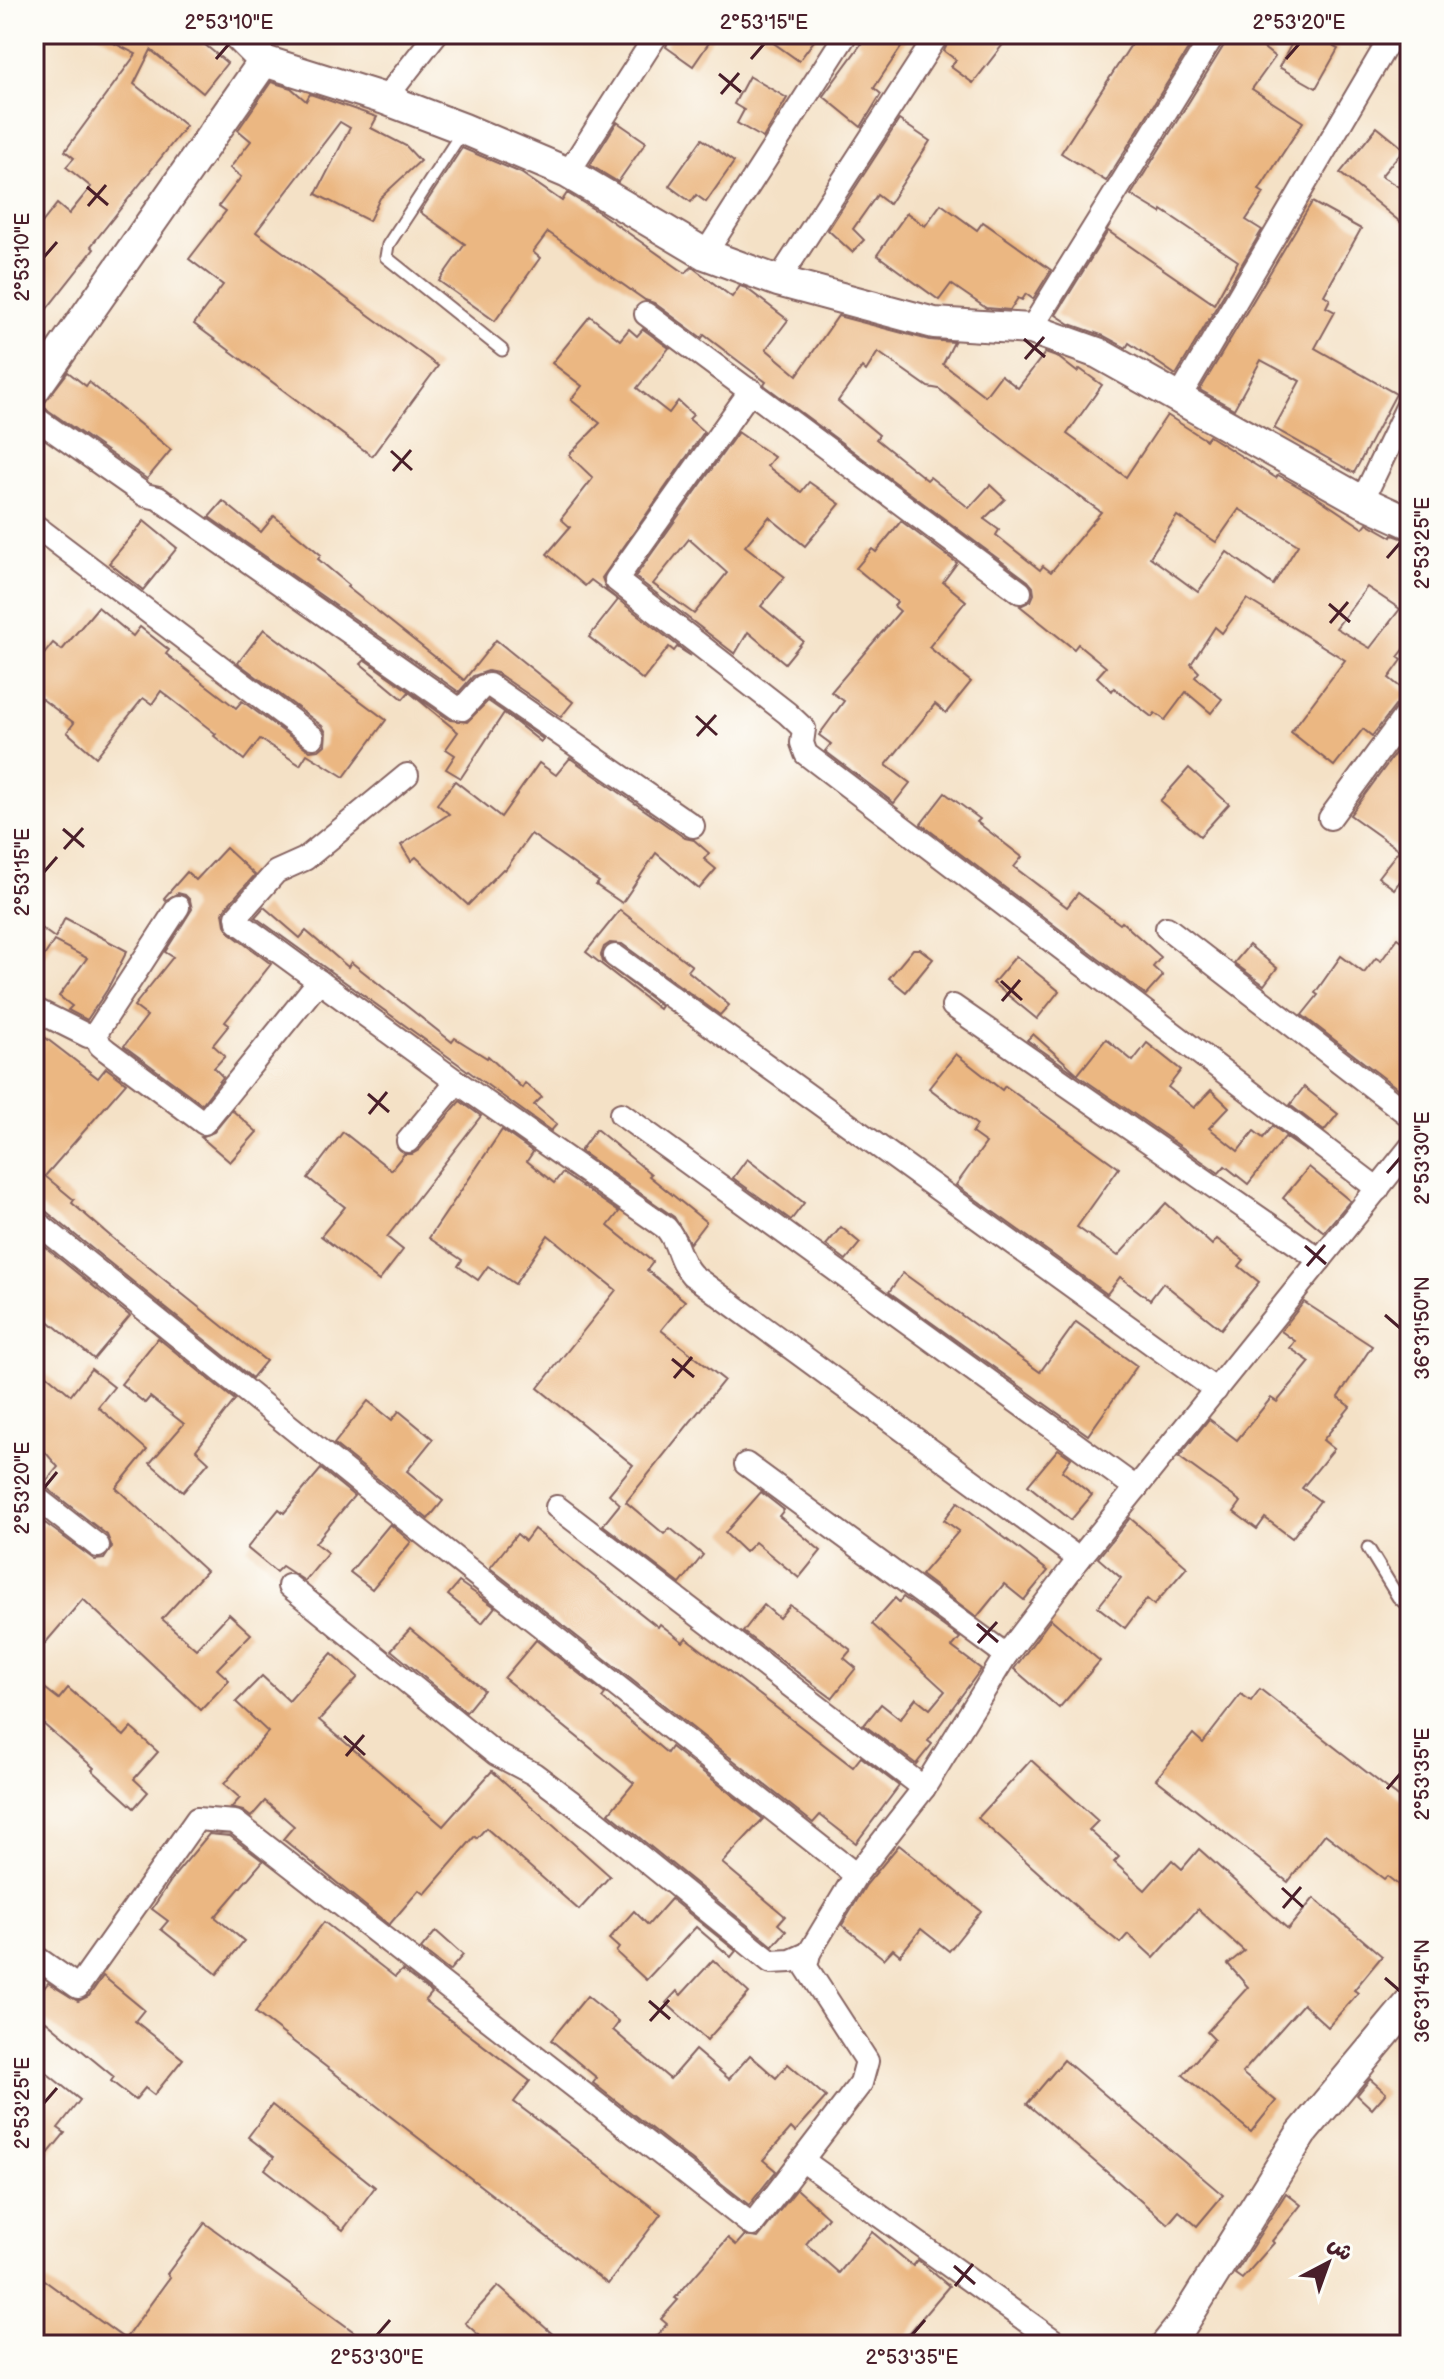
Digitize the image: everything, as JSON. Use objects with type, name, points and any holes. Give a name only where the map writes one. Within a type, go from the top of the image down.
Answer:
[{"type":"street","points":[[237,34],[264,61],[385,99],[568,173],[705,254],[778,281],[934,323],[1031,329],[1098,353],[1362,501],[1410,523]]},
{"type":"street","points":[[385,99],[436,34]]},
{"type":"street","points":[[568,173],[657,34]]},
{"type":"street","points":[[705,254],[846,34]]},
{"type":"street","points":[[778,281],[938,34]]},
{"type":"street","points":[[1031,329],[1214,34]]},
{"type":"street","points":[[1179,398],[1393,34]]},
{"type":"street","points":[[34,390],[264,61]]},
{"type":"street","points":[[646,314],[1020,592]]},
{"type":"street","points":[[751,390],[616,580],[787,713],[804,729],[802,743],[806,754],[1378,1189]]},
{"type":"street","points":[[1362,501],[1410,401]]},
{"type":"street","points":[[34,417],[145,495],[158,498],[457,708],[462,709],[483,686],[489,685],[693,826]]},
{"type":"street","points":[[34,525],[313,737]]},
{"type":"street","points":[[1330,818],[1410,709]]},
{"type":"street","points":[[407,775],[305,859],[276,872],[237,916],[238,922],[457,1082],[666,1228],[676,1240],[677,1254],[692,1275],[1079,1559]]},
{"type":"street","points":[[34,1009],[88,1036],[96,1033],[178,907]]},
{"type":"street","points":[[1167,928],[1410,1116]]},
{"type":"street","points":[[615,956],[1216,1390]]},
{"type":"street","points":[[96,1033],[100,1045],[106,1050],[204,1123],[319,981]]},
{"type":"street","points":[[953,1006],[1320,1260]]},
{"type":"street","points":[[408,1141],[457,1082]]},
{"type":"street","points":[[621,1114],[1136,1488]]},
{"type":"street","points":[[34,1956],[78,1987],[197,1819],[235,1822],[752,2225],[861,2083],[867,2061],[806,1967],[809,1953],[856,1875],[924,1788],[1006,1655],[1079,1559],[1410,1148]]},
{"type":"street","points":[[34,1220],[385,1503],[856,1875]]},
{"type":"street","points":[[746,1464],[1006,1655]]},
{"type":"street","points":[[34,1496],[98,1546]]},
{"type":"street","points":[[557,1507],[924,1788]]},
{"type":"street","points":[[289,1586],[496,1754],[534,1774],[594,1819],[771,1962],[791,1961],[809,1953]]},
{"type":"street","points":[[1166,2345],[1182,2325],[1301,2134],[1410,2003]]},
{"type":"street","points":[[802,2160],[1060,2345]]},
{"type":"lane","points":[[464,129],[388,245],[386,257],[502,350]]},
{"type":"lane","points":[[1368,1548],[1398,1597],[1410,1608]]},
{"type":"building","points":[[96,34],[192,34],[227,63],[203,93],[151,50],[134,84],[186,126],[91,246],[94,249],[34,325],[34,233],[57,204],[69,214],[91,187],[66,167],[74,158],[65,151],[136,54]]},
{"type":"building","points":[[671,34],[715,34],[693,66],[666,47]]},
{"type":"building","points":[[761,34],[819,34],[799,61]]},
{"type":"building","points":[[860,34],[910,34],[874,88],[881,94],[861,127],[823,96],[861,44],[857,42]]},
{"type":"building","points":[[952,34],[1011,34],[973,83],[951,67],[956,60],[944,51]]},
{"type":"building","points":[[1138,34],[1178,34],[1192,43],[1106,181],[1061,153]]},
{"type":"building","points":[[1231,34],[1246,34],[1275,57],[1252,89],[1303,122],[1259,190],[1264,193],[1246,220],[1262,230],[1176,375],[1129,343],[1126,348],[1056,315],[1108,231],[1214,304],[1238,261],[1162,210],[1161,213],[1131,195]]},
{"type":"building","points":[[1297,34],[1342,34],[1334,47],[1338,49],[1316,88],[1279,67]]},
{"type":"building","points":[[749,76],[787,98],[763,138],[737,123],[744,110],[734,104]]},
{"type":"building","points":[[271,82],[291,88],[306,101],[310,94],[377,117],[371,128],[406,146],[420,161],[380,198],[369,221],[316,194],[350,128],[340,122],[256,232],[438,366],[372,456],[194,324],[223,285],[189,259],[226,211],[219,206],[241,177],[230,168],[251,141],[238,130]]},
{"type":"building","points":[[899,120],[930,141],[889,204],[877,195],[853,229],[864,240],[852,252],[828,230]]},
{"type":"building","points":[[617,122],[646,142],[618,182],[590,165]]},
{"type":"building","points":[[1377,127],[1404,149],[1381,176],[1410,194],[1410,230],[1340,173]]},
{"type":"building","points":[[702,139],[734,162],[706,202],[696,195],[691,202],[669,186]]},
{"type":"building","points":[[462,148],[521,173],[562,201],[567,193],[600,213],[685,273],[692,267],[732,297],[740,286],[746,288],[788,320],[766,349],[797,375],[838,316],[929,340],[954,342],[943,364],[985,396],[1001,375],[1018,388],[1045,353],[1059,358],[1102,385],[1067,434],[1126,477],[1167,415],[1206,440],[1209,436],[1276,478],[1278,475],[1312,494],[1363,528],[1367,523],[1392,537],[1410,541],[1410,642],[1398,657],[1402,660],[1389,678],[1410,695],[1399,701],[1372,736],[1363,729],[1334,766],[1291,732],[1345,660],[1247,599],[1222,633],[1215,627],[1191,664],[1199,672],[1195,677],[1222,699],[1211,713],[1186,692],[1165,720],[1155,713],[1152,717],[1114,688],[1112,691],[1097,677],[1106,667],[1078,644],[1074,649],[1020,606],[1031,601],[1034,594],[1028,581],[764,385],[766,382],[704,335],[702,338],[548,232],[533,252],[540,258],[495,321],[439,281],[465,244],[420,212]],"holes":[[[878,352],[928,387],[939,389],[1101,512],[1051,572],[1043,566],[1040,570],[996,535],[999,530],[984,519],[1005,499],[990,485],[969,508],[930,477],[927,480],[876,439],[879,435],[838,401],[862,367],[866,371]],[[1239,509],[1298,545],[1273,585],[1227,552],[1198,592],[1150,557],[1177,516],[1216,542]],[[1367,587],[1400,609],[1370,648],[1336,628]]]},
{"type":"building","points":[[1312,202],[1361,229],[1324,295],[1330,299],[1326,307],[1335,312],[1315,348],[1396,394],[1354,473],[1274,428],[1300,381],[1261,360],[1234,409],[1200,390]]},
{"type":"building","points":[[941,204],[977,230],[983,222],[1051,270],[1033,299],[1026,294],[1022,300],[1018,298],[1010,310],[986,308],[951,284],[939,300],[877,255],[907,213],[925,226]]},
{"type":"building","points":[[590,316],[620,340],[629,329],[637,336],[643,329],[669,348],[637,388],[669,413],[678,401],[693,415],[689,419],[704,432],[602,578],[607,591],[691,656],[677,647],[674,651],[669,647],[643,680],[589,637],[618,600],[591,580],[585,586],[547,554],[570,527],[561,519],[593,478],[569,455],[600,423],[571,400],[582,386],[552,363]]},
{"type":"building","points":[[68,372],[86,386],[89,382],[171,450],[147,479],[42,406]]},
{"type":"building","points":[[738,432],[774,457],[767,466],[801,492],[809,482],[840,504],[805,546],[769,517],[745,546],[785,577],[761,606],[803,641],[785,663],[748,632],[735,654],[635,577]],"holes":[[[689,539],[727,573],[694,614],[653,584]]]},
{"type":"building","points":[[223,501],[261,532],[274,516],[321,555],[318,559],[349,585],[347,587],[464,680],[496,640],[573,702],[561,717],[497,673],[488,671],[473,676],[459,692],[209,517]]},
{"type":"building","points":[[144,521],[177,548],[143,590],[109,563]]},
{"type":"building","points":[[901,521],[957,563],[943,582],[966,601],[929,647],[971,682],[946,713],[935,704],[886,765],[910,783],[894,803],[825,751],[831,744],[819,735],[844,701],[831,692],[900,611],[894,606],[897,602],[856,568],[872,549],[876,552]]},
{"type":"building","points":[[98,607],[133,636],[140,627],[169,650],[166,654],[236,708],[242,701],[310,751],[319,750],[325,745],[326,732],[322,726],[238,663],[264,629],[386,720],[344,777],[307,754],[300,765],[260,739],[244,760],[161,691],[152,704],[143,698],[96,757],[67,732],[74,723],[34,693],[34,667],[53,643],[62,650]]},
{"type":"building","points":[[365,660],[450,720],[467,722],[488,701],[543,739],[541,742],[504,713],[461,778],[446,769],[455,755],[446,749],[458,732],[409,692],[403,699],[361,664]]},
{"type":"building","points":[[1410,733],[1410,868],[1394,889],[1378,877],[1399,850],[1350,815]]},
{"type":"building","points":[[570,758],[709,853],[704,859],[716,869],[699,889],[656,853],[622,903],[596,885],[599,882],[531,834],[505,870],[468,905],[416,857],[411,861],[401,845],[449,814],[437,804],[455,781],[501,817],[539,763],[556,775]]},
{"type":"building","points":[[1189,768],[1229,804],[1200,836],[1160,801]]},
{"type":"building","points":[[945,793],[1022,857],[1014,867],[1067,907],[1078,893],[1120,924],[1122,922],[1161,957],[1153,967],[1163,976],[1146,995],[921,824]]},
{"type":"building","points":[[226,848],[255,875],[226,907],[223,913],[225,925],[230,933],[271,964],[225,1022],[229,1025],[213,1045],[225,1056],[214,1068],[223,1077],[202,1104],[124,1046],[147,1016],[134,1006],[173,957],[165,952],[192,909],[185,895],[178,893],[166,900],[164,898],[187,872],[196,880]]},
{"type":"building","points":[[264,907],[300,938],[306,931],[348,967],[351,962],[452,1042],[455,1038],[488,1056],[522,1088],[525,1083],[542,1097],[534,1105],[557,1124],[551,1131],[255,917]]},
{"type":"building","points":[[620,910],[692,966],[688,971],[729,1005],[720,1015],[622,944],[610,943],[604,947],[601,955],[603,962],[661,1006],[659,1009],[586,952]]},
{"type":"building","points":[[65,918],[127,951],[87,1020],[68,1010],[72,1006],[59,996],[87,958],[54,941],[34,971],[34,923],[55,938]]},
{"type":"building","points":[[1398,938],[1410,947],[1410,1098],[1302,1015],[1341,956],[1364,973],[1376,958],[1381,961]]},
{"type":"building","points":[[1249,945],[1277,968],[1264,985],[1234,963]]},
{"type":"building","points":[[913,949],[920,949],[933,959],[906,992],[889,978]]},
{"type":"building","points":[[1016,956],[1059,991],[1037,1019],[993,983]]},
{"type":"building","points":[[34,1029],[98,1078],[106,1068],[126,1083],[45,1176],[116,1241],[266,1361],[252,1378],[43,1209],[34,1206]]},
{"type":"building","points":[[1033,1034],[1078,1074],[1106,1039],[1133,1061],[1147,1043],[1181,1070],[1168,1087],[1194,1108],[1211,1090],[1229,1107],[1209,1128],[1238,1151],[1254,1131],[1263,1138],[1273,1126],[1307,1152],[1285,1137],[1248,1184],[1225,1166],[1219,1173],[1027,1040]]},
{"type":"building","points":[[956,1054],[1002,1090],[1005,1086],[1119,1168],[1077,1227],[1118,1256],[1166,1203],[1212,1245],[1217,1239],[1244,1260],[1239,1266],[1259,1282],[1221,1329],[1163,1283],[1150,1300],[1120,1277],[1107,1294],[956,1185],[986,1143],[972,1133],[977,1125],[929,1088]]},
{"type":"building","points":[[1304,1087],[1338,1114],[1324,1131],[1290,1105]]},
{"type":"building","points":[[460,1101],[481,1116],[387,1237],[403,1250],[379,1281],[321,1236],[345,1207],[308,1178],[343,1132],[391,1170],[404,1154],[419,1150]]},
{"type":"building","points":[[232,1110],[257,1132],[230,1162],[201,1137],[214,1132]]},
{"type":"building","points":[[596,1129],[706,1222],[690,1243],[674,1217],[580,1151]]},
{"type":"building","points":[[502,1130],[533,1152],[527,1161],[554,1183],[562,1173],[619,1212],[608,1226],[653,1262],[647,1270],[685,1301],[661,1330],[724,1380],[626,1502],[664,1534],[670,1528],[703,1555],[680,1584],[603,1525],[620,1504],[609,1494],[633,1465],[538,1388],[616,1290],[548,1235],[515,1284],[488,1266],[478,1280],[458,1266],[462,1260],[429,1238]]},
{"type":"building","points":[[747,1159],[804,1203],[791,1220],[733,1178]]},
{"type":"building","points":[[1309,1167],[1350,1201],[1324,1232],[1283,1198]]},
{"type":"building","points":[[841,1227],[860,1243],[846,1260],[826,1245]]},
{"type":"building","points":[[34,1238],[130,1316],[94,1359],[34,1309]]},
{"type":"building","points":[[903,1273],[1040,1372],[1076,1322],[1137,1366],[1088,1435],[889,1292]]},
{"type":"building","points":[[1304,1302],[1372,1346],[1338,1397],[1350,1407],[1323,1440],[1334,1449],[1302,1488],[1320,1501],[1292,1538],[1265,1518],[1257,1529],[1234,1512],[1241,1502],[1179,1457],[1209,1419],[1237,1440],[1271,1398],[1277,1402],[1310,1362],[1290,1348],[1295,1341],[1281,1331]]},
{"type":"building","points":[[158,1338],[235,1400],[196,1450],[209,1462],[183,1492],[150,1463],[184,1424],[150,1397],[145,1403],[121,1384]]},
{"type":"building","points":[[34,1364],[71,1395],[91,1369],[114,1387],[98,1407],[147,1450],[116,1488],[206,1571],[162,1619],[196,1649],[229,1614],[251,1634],[217,1669],[229,1680],[201,1710],[83,1599],[34,1656],[34,1536],[45,1523],[95,1560],[104,1559],[112,1547],[107,1535],[43,1485],[58,1467],[34,1439]]},
{"type":"building","points":[[368,1401],[392,1420],[399,1411],[433,1439],[407,1471],[443,1501],[428,1519],[334,1444]]},
{"type":"building","points":[[1058,1449],[1071,1458],[1062,1471],[1092,1495],[1071,1520],[1028,1485]]},
{"type":"building","points":[[321,1469],[354,1496],[315,1543],[328,1553],[305,1581],[282,1566],[276,1572],[247,1548],[279,1509],[284,1513]]},
{"type":"building","points":[[761,1492],[784,1510],[779,1516],[821,1551],[799,1578],[755,1542],[745,1552],[725,1533]]},
{"type":"building","points":[[958,1502],[1048,1571],[1024,1600],[1004,1584],[977,1617],[921,1575],[959,1531],[944,1520]]},
{"type":"building","points":[[1130,1518],[1187,1567],[1154,1605],[1147,1599],[1125,1628],[1098,1607],[1121,1578],[1098,1558]]},
{"type":"building","points":[[390,1524],[411,1542],[372,1589],[350,1572]]},
{"type":"building","points":[[534,1529],[658,1627],[660,1624],[683,1642],[686,1638],[853,1767],[861,1757],[899,1786],[856,1843],[820,1815],[813,1823],[490,1568],[517,1534],[525,1541]]},
{"type":"building","points":[[459,1582],[495,1607],[482,1623],[448,1595]]},
{"type":"building","points":[[903,1597],[960,1638],[952,1647],[981,1669],[928,1741],[932,1744],[916,1764],[864,1725],[881,1704],[900,1719],[916,1698],[930,1709],[945,1691],[872,1624],[895,1598],[899,1602]]},
{"type":"building","points":[[764,1605],[779,1618],[790,1605],[851,1650],[844,1658],[856,1668],[832,1698],[743,1632]]},
{"type":"building","points":[[1051,1619],[1100,1661],[1059,1708],[1014,1669]]},
{"type":"building","points":[[410,1629],[484,1690],[466,1712],[391,1650]]},
{"type":"building","points":[[536,1640],[605,1694],[602,1698],[667,1753],[671,1747],[763,1819],[722,1863],[785,1916],[778,1924],[786,1931],[773,1946],[609,1813],[634,1783],[504,1678]]},
{"type":"building","points":[[332,1653],[358,1677],[319,1720],[443,1826],[492,1771],[610,1876],[579,1910],[486,1828],[477,1838],[475,1836],[425,1894],[419,1890],[389,1925],[283,1839],[294,1826],[265,1801],[251,1817],[231,1808],[240,1798],[224,1784],[268,1732],[236,1702],[262,1676],[289,1701]]},
{"type":"building","points":[[34,1680],[59,1699],[68,1688],[124,1736],[131,1728],[158,1752],[134,1779],[148,1792],[134,1808],[34,1716]]},
{"type":"building","points":[[1260,1689],[1410,1806],[1410,1894],[1387,1876],[1384,1879],[1325,1834],[1288,1882],[1156,1779],[1193,1734],[1203,1743],[1241,1694],[1251,1701]]},
{"type":"building","points":[[1031,1760],[1098,1821],[1089,1830],[1119,1857],[1114,1862],[1145,1890],[1172,1860],[1182,1869],[1199,1849],[1288,1929],[1314,1898],[1382,1956],[1354,1990],[1358,1993],[1328,2027],[1303,2004],[1242,2073],[1276,2101],[1251,2132],[1183,2075],[1214,2039],[1207,2032],[1248,1987],[1228,1964],[1244,1951],[1198,1909],[1154,1958],[1128,1934],[1120,1943],[1089,1918],[978,1818]]},
{"type":"building","points":[[209,1834],[230,1836],[263,1861],[215,1917],[244,1941],[217,1974],[161,1929],[168,1921],[152,1909],[174,1876]]},
{"type":"building","points":[[899,1845],[981,1911],[949,1951],[921,1929],[900,1955],[893,1949],[884,1959],[842,1925],[866,1885]]},
{"type":"building","points":[[671,1899],[736,1951],[731,1957],[696,1927],[646,1980],[616,1952],[619,1948],[609,1939],[634,1911],[648,1925]]},
{"type":"building","points":[[324,1922],[395,1977],[402,1970],[432,1993],[425,2001],[530,2081],[514,2102],[661,2214],[608,2284],[255,2012]]},
{"type":"building","points":[[436,1931],[463,1955],[449,1971],[421,1949]]},
{"type":"building","points":[[713,1960],[749,1993],[707,2040],[666,2003],[677,1991],[681,1995]]},
{"type":"building","points":[[103,1976],[144,2010],[135,2021],[183,2059],[154,2095],[145,2088],[135,2100],[111,2081],[114,2077],[46,2021],[34,2036],[34,2001],[48,1983],[78,2001],[89,1996]]},
{"type":"building","points":[[587,1996],[619,2022],[613,2030],[670,2079],[695,2050],[729,2079],[750,2055],[776,2078],[788,2064],[826,2097],[795,2132],[791,2128],[763,2160],[776,2171],[749,2205],[593,2083],[597,2078],[551,2040]]},
{"type":"building","points":[[1064,2060],[1223,2195],[1197,2226],[1179,2211],[1168,2224],[1027,2104]]},
{"type":"building","points":[[34,2063],[80,2100],[58,2128],[65,2133],[34,2171]]},
{"type":"building","points":[[1370,2079],[1386,2093],[1372,2109],[1357,2095]]},
{"type":"building","points":[[272,2105],[375,2187],[343,2230],[265,2169],[274,2157],[248,2137]]},
{"type":"building","points":[[797,2189],[828,2217],[806,2244],[839,2273],[872,2232],[913,2266],[918,2260],[949,2286],[899,2345],[648,2345],[667,2324],[661,2319],[678,2300],[675,2298],[728,2238],[736,2245],[744,2236],[758,2238]]},
{"type":"building","points":[[1286,2193],[1301,2205],[1272,2241],[1274,2243],[1242,2279],[1235,2274]]},
{"type":"building","points":[[205,2223],[372,2345],[34,2345],[34,2273],[125,2339]]},
{"type":"building","points":[[498,2286],[565,2345],[490,2345],[465,2323]]}]
